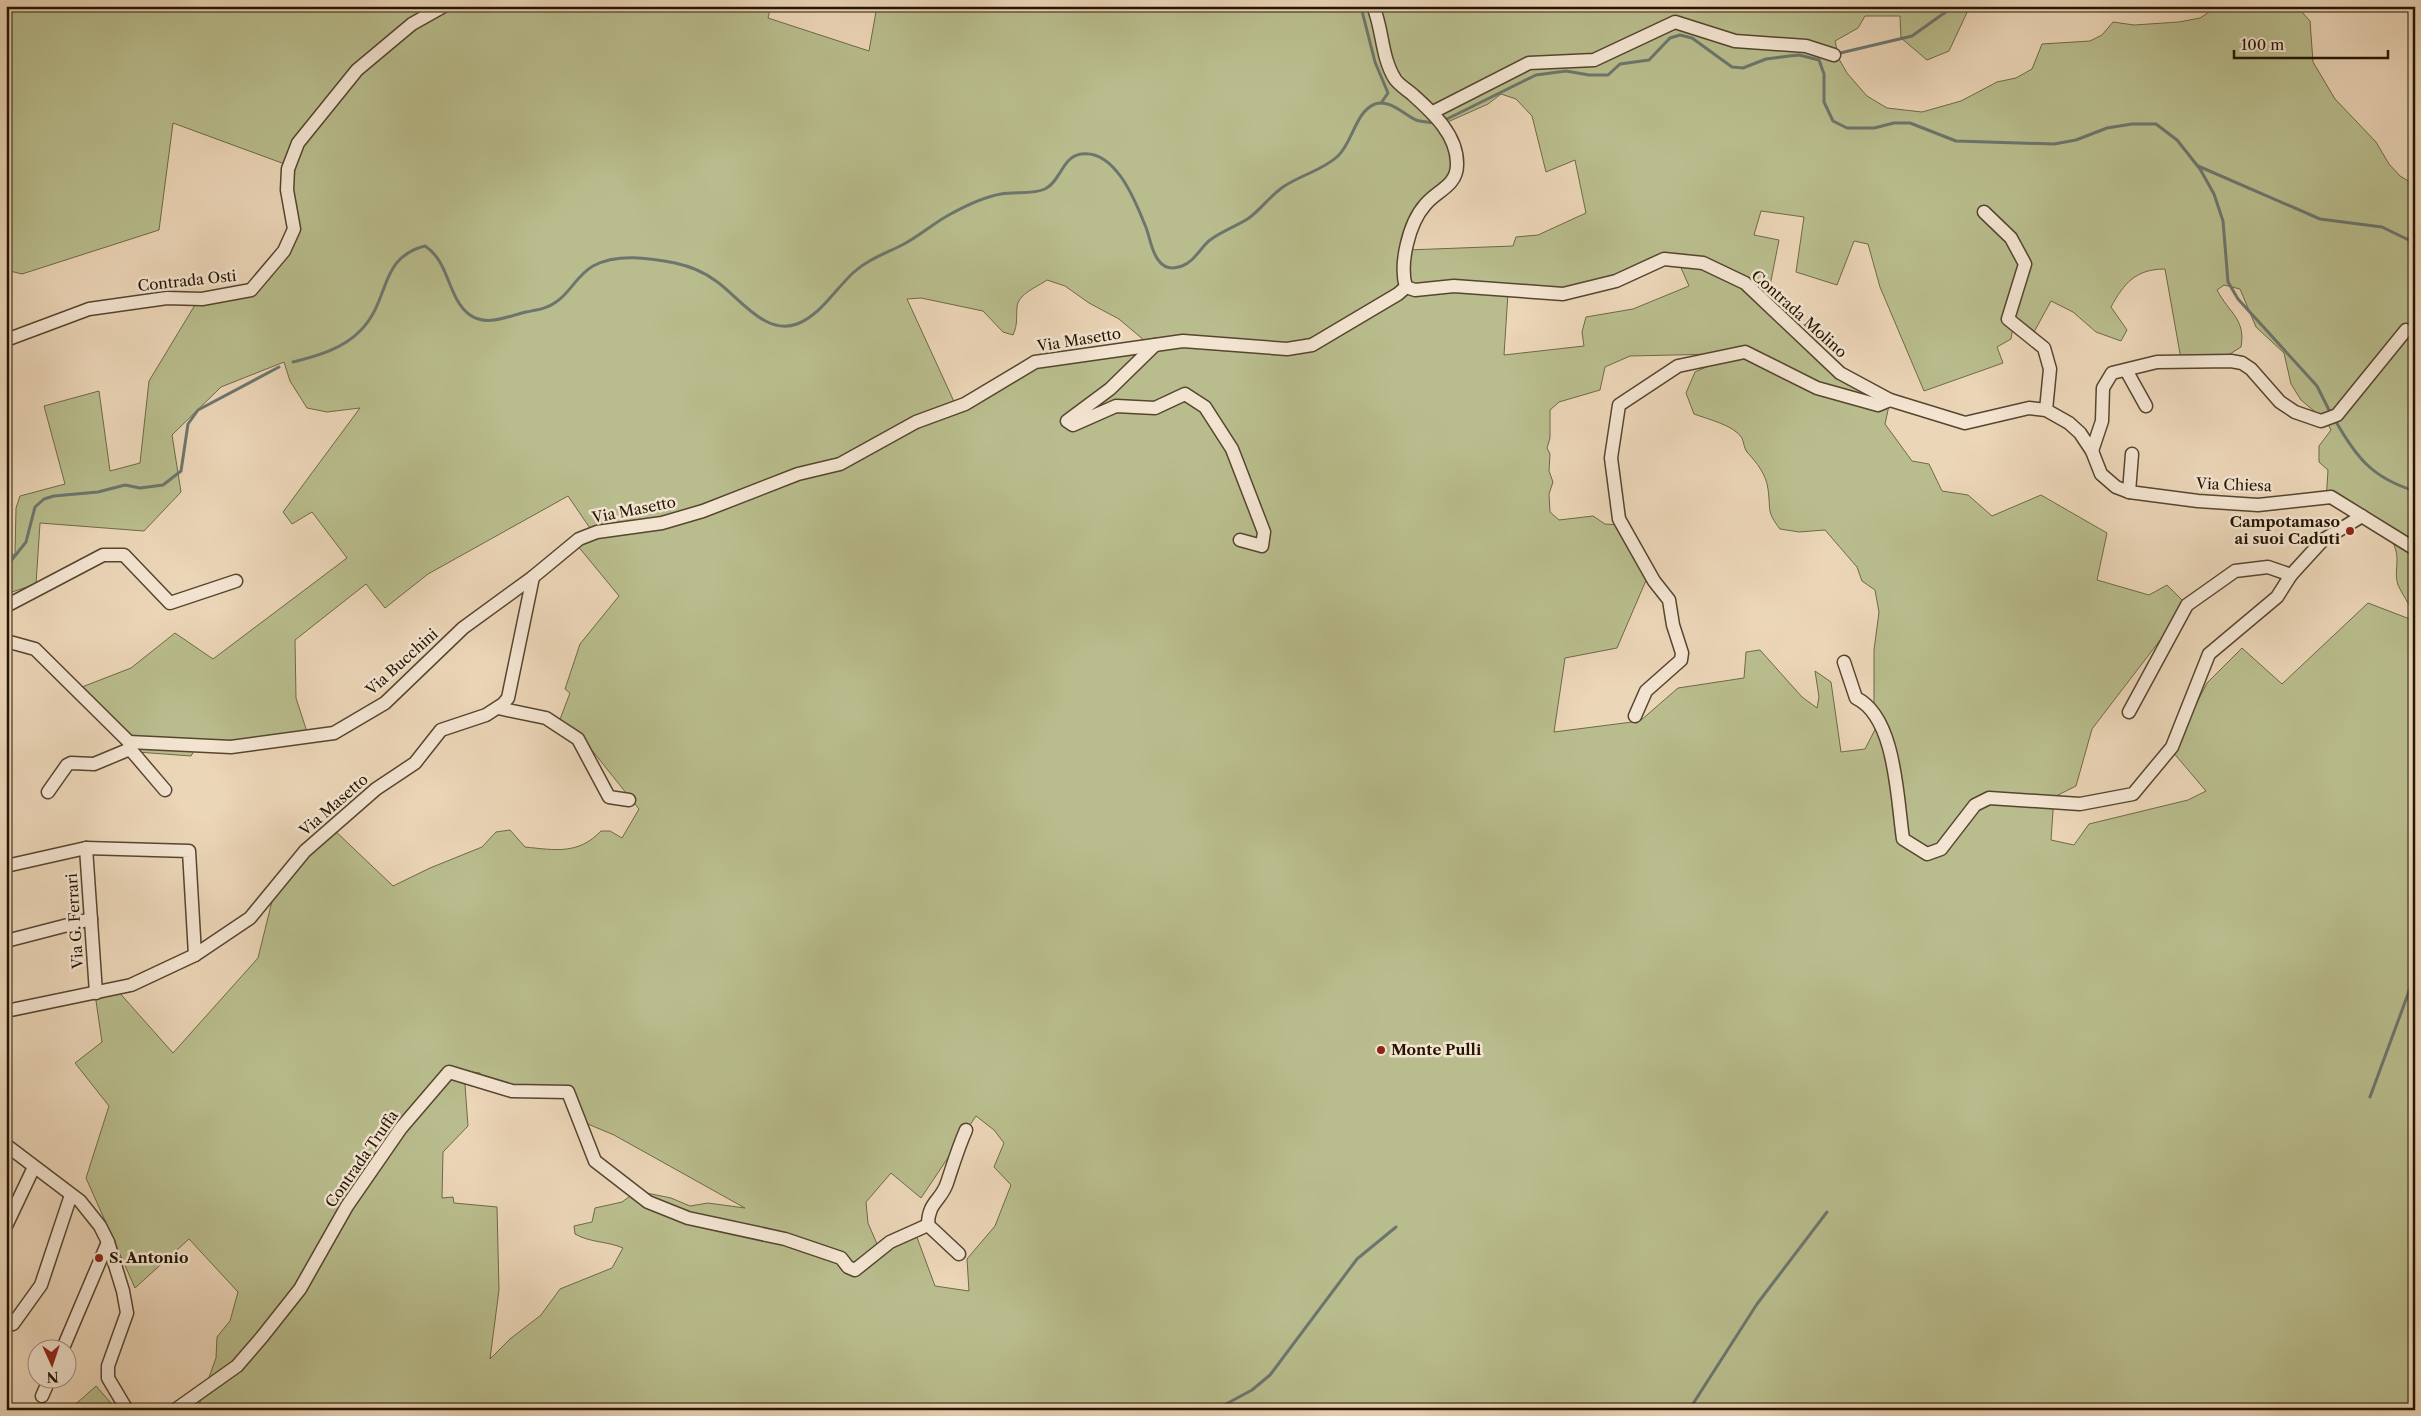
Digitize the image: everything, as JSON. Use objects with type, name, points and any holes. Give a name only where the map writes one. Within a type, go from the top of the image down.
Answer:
[{"type":"street","name":"Contrada Osti","points":[[6,340],[89,309],[167,298],[202,299],[250,290],[284,251],[294,229],[287,190],[288,169],[298,143],[357,70],[412,24],[444,6]]},
{"type":"street","points":[[1373,6],[1377,16],[1385,56],[1395,80],[1434,114],[1444,127],[1456,155],[1457,167],[1454,179],[1424,206],[1414,225],[1404,258],[1402,275],[1406,287]]},
{"type":"street","points":[[1434,114],[1529,63],[1594,60],[1675,22],[1735,41],[1806,46],[1834,55]]},
{"type":"street","points":[[1984,212],[2011,238],[2025,264],[2008,320],[2044,348],[2050,369],[2046,410],[2074,428],[2092,451]]},
{"type":"street","name":"Contrada Molino","points":[[1406,287],[1415,290],[1454,286],[1564,294],[1616,281],[1664,259],[1703,263],[1745,284],[1840,373],[1890,400],[1965,423],[2029,408],[2046,410]]},
{"type":"street","name":"Via Masetto","points":[[533,577],[579,539],[597,532],[662,523],[703,510],[798,474],[840,464],[916,422],[965,404],[1035,362],[1183,341],[1287,349],[1312,345],[1406,287]]},
{"type":"street","points":[[2092,451],[2102,421],[2103,388],[2112,373],[2157,362],[2231,361],[2251,369],[2280,402],[2295,412],[2321,421],[2337,415],[2406,330]]},
{"type":"street","points":[[1154,345],[1110,389],[1068,422],[1073,426],[1116,406],[1155,408],[1185,394],[1204,407],[1232,449],[1264,532],[1262,546],[1240,540]]},
{"type":"street","points":[[1635,716],[1646,691],[1681,660],[1682,653],[1673,625],[1669,600],[1654,581],[1619,519],[1611,458],[1619,405],[1678,366],[1745,352],[1817,388],[1878,404],[1890,400]]},
{"type":"street","points":[[2126,370],[2146,406]]},
{"type":"street","name":"Via Chiesa","points":[[2092,451],[2101,474],[2116,487],[2129,492],[2198,501],[2258,505],[2331,497],[2415,549]]},
{"type":"street","points":[[2129,492],[2132,454]]},
{"type":"street","points":[[1844,662],[1856,698],[1866,703],[1884,727],[1891,756],[1903,839],[1927,854],[1941,849],[1975,806],[1989,798],[2080,804],[2133,794],[2172,746],[2209,654],[2277,597],[2291,575],[2323,540],[2362,516]]},
{"type":"street","points":[[6,606],[103,555],[124,555],[170,603],[236,581]]},
{"type":"street","points":[[2129,712],[2187,605],[2235,571],[2268,567],[2291,575]]},
{"type":"street","points":[[498,708],[508,698],[533,577]]},
{"type":"street","name":"Via Bucchini","points":[[48,792],[67,765],[71,763],[94,764],[129,745],[231,747],[334,733],[385,703],[463,628],[533,577]]},
{"type":"street","points":[[6,642],[35,649],[129,745],[165,790]]},
{"type":"street","points":[[498,708],[546,718],[578,739],[609,797],[629,800]]},
{"type":"street","name":"Via Masetto","points":[[6,1011],[131,984],[194,955],[250,918],[305,851],[376,789],[415,763],[441,730],[486,716],[498,708]]},
{"type":"street","points":[[6,866],[86,848],[189,852],[194,955]]},
{"type":"street","name":"Via G. Ferrari","points":[[86,848],[96,993]]},
{"type":"street","points":[[6,941],[91,919]]},
{"type":"street","name":"Contrada Truffa","points":[[175,1410],[237,1366],[262,1337],[300,1289],[346,1206],[401,1128],[449,1072],[512,1091],[568,1092],[595,1161],[648,1202],[688,1218],[785,1239],[841,1258],[848,1267],[855,1270],[890,1242],[928,1225]]},
{"type":"street","points":[[959,1254],[928,1225],[929,1208],[946,1185],[954,1155],[966,1130]]},
{"type":"street","points":[[6,1145],[90,1212],[108,1242],[123,1291],[127,1313],[108,1366],[108,1378],[127,1410]]},
{"type":"street","points":[[6,1226],[34,1167]]},
{"type":"street","points":[[13,1324],[42,1284],[71,1195]]},
{"type":"street","points":[[67,1338],[108,1242]]},
{"type":"street","points":[[42,1396],[46,1388]]},
{"type":"green space","points":[[6,6],[771,6],[768,18],[869,51],[877,6],[1970,6],[1949,51],[1927,60],[1901,38],[1900,16],[1865,16],[1858,28],[1835,41],[1839,59],[1847,73],[1867,96],[1887,108],[1922,112],[1961,101],[1997,82],[2016,78],[2032,69],[2042,44],[2090,41],[2102,35],[2113,22],[2134,25],[2179,22],[2200,18],[2218,6],[2283,6],[2301,11],[2310,21],[2313,62],[2335,99],[2376,142],[2389,164],[2400,176],[2415,185],[2415,616],[2398,585],[2396,576],[2397,555],[2392,541],[2386,533],[2367,520],[2326,502],[2328,470],[2319,462],[2319,446],[2331,430],[2326,421],[2301,400],[2291,384],[2284,353],[2256,327],[2240,289],[2224,285],[2217,290],[2239,323],[2242,337],[2241,347],[2222,359],[2181,359],[2165,269],[2155,270],[2139,275],[2126,284],[2111,307],[2127,330],[2121,341],[2096,332],[2073,312],[2051,301],[2034,332],[2014,320],[2011,339],[1997,347],[2003,363],[1924,391],[1880,287],[1868,244],[1854,241],[1837,285],[1796,272],[1804,217],[1761,211],[1754,235],[1779,240],[1767,301],[1824,360],[1890,401],[1885,424],[1912,461],[1929,464],[1942,491],[1968,495],[1992,516],[2041,495],[2107,533],[2097,580],[2149,595],[2167,585],[2187,605],[2092,729],[2076,786],[2054,797],[2051,840],[2074,845],[2089,824],[2188,800],[2206,791],[2172,751],[2207,683],[2242,648],[2282,684],[2368,603],[2415,621],[2415,1410],[192,1410],[199,1405],[216,1358],[217,1337],[230,1321],[238,1292],[189,1239],[135,1288],[86,1178],[109,1106],[75,1063],[102,1042],[95,994],[117,990],[173,1053],[258,958],[276,885],[331,827],[393,886],[430,868],[482,847],[496,832],[510,830],[525,847],[556,850],[584,844],[601,831],[610,831],[622,838],[639,809],[583,739],[559,722],[570,693],[565,689],[580,644],[619,596],[577,545],[594,534],[568,496],[428,574],[385,608],[366,584],[295,640],[296,698],[309,738],[195,749],[191,756],[137,752],[134,755],[82,687],[131,668],[175,633],[213,659],[347,558],[312,512],[292,524],[283,512],[360,408],[327,412],[307,408],[290,381],[284,362],[221,387],[172,435],[181,492],[144,531],[40,523],[36,584],[6,594],[6,558],[15,554],[16,508],[20,496],[65,484],[44,406],[99,391],[110,471],[140,463],[149,381],[198,300],[252,286],[294,236],[290,166],[173,123],[159,230],[22,274],[6,270]],"holes":[[[1501,94],[1516,99],[1532,116],[1546,172],[1575,160],[1586,213],[1538,235],[1516,237],[1513,246],[1407,250],[1427,203],[1453,182],[1453,141],[1441,125],[1488,104]],[[1678,261],[1689,286],[1633,309],[1586,317],[1582,332],[1584,346],[1504,355],[1508,293],[1609,286],[1652,265]],[[1047,280],[1065,286],[1089,303],[1119,319],[1145,341],[1035,363],[956,406],[907,299],[921,298],[983,311],[1003,332],[1013,335],[1018,302],[1029,291]],[[1718,354],[1713,364],[1695,372],[1686,393],[1694,414],[1727,426],[1742,438],[1746,450],[1758,465],[1765,478],[1771,514],[1780,529],[1799,532],[1825,530],[1857,567],[1862,581],[1875,590],[1879,612],[1874,650],[1874,705],[1881,718],[1865,749],[1841,752],[1831,682],[1815,671],[1819,697],[1817,708],[1802,697],[1760,650],[1746,652],[1744,678],[1678,688],[1640,721],[1554,732],[1565,658],[1617,648],[1647,578],[1620,525],[1605,524],[1593,516],[1559,520],[1550,512],[1549,494],[1553,482],[1549,471],[1550,454],[1547,448],[1550,438],[1550,410],[1559,402],[1600,390],[1605,367],[1630,356]],[[464,1071],[480,1073],[483,1082],[503,1095],[575,1097],[576,1119],[614,1135],[745,1208],[708,1203],[690,1206],[671,1198],[637,1191],[622,1202],[595,1208],[592,1222],[574,1226],[575,1234],[623,1248],[612,1268],[560,1289],[541,1315],[510,1339],[490,1359],[499,1290],[497,1207],[454,1203],[453,1197],[442,1198],[443,1152],[468,1126]],[[976,1116],[994,1130],[1004,1143],[994,1167],[1011,1185],[995,1226],[967,1259],[969,1291],[935,1286],[915,1232],[880,1251],[868,1223],[866,1202],[891,1173],[921,1198]]]},
{"type":"green space","points":[[95,1387],[117,1410],[69,1410]]},
{"type":"waterway","points":[[1836,54],[1912,36],[1954,6]]},
{"type":"waterway","points":[[1361,7],[1375,62],[1388,93],[1381,103]]},
{"type":"waterway","points":[[1443,121],[1536,75],[1566,71],[1589,75],[1608,75],[1620,64],[1649,60],[1670,38],[1680,35],[1692,38],[1732,67],[1743,68],[1766,59],[1799,55],[1819,60],[1824,74],[1824,102],[1833,121],[1847,128],[1874,128],[1894,123],[1910,123],[1956,141],[2054,144],[2076,140],[2107,128],[2132,124],[2156,124],[2177,140],[2200,169],[2214,194],[2223,221],[2228,282],[2238,299],[2317,386],[2331,414]]},
{"type":"waterway","points":[[293,362],[329,351],[354,337],[370,318],[392,270],[399,260],[410,252],[425,246],[439,261],[462,308],[470,315],[483,320],[498,320],[549,306],[561,298],[582,274],[593,266],[612,259],[633,258],[675,263],[696,270],[716,281],[763,320],[774,325],[797,324],[806,320],[821,308],[847,278],[865,263],[904,244],[947,216],[987,197],[1001,194],[1035,192],[1045,189],[1055,181],[1065,164],[1081,154],[1093,155],[1104,159],[1114,168],[1136,203],[1156,257],[1161,264],[1167,267],[1179,267],[1187,264],[1194,258],[1210,240],[1249,218],[1283,187],[1332,161],[1343,150],[1358,120],[1368,108],[1375,104],[1391,105],[1416,120],[1435,123]]},
{"type":"waterway","points":[[2198,166],[2320,219],[2382,227],[2415,243]]},
{"type":"waterway","points":[[6,567],[26,542],[35,507],[44,499],[54,496],[98,492],[125,485],[140,488],[163,485],[181,471],[188,424],[198,410],[279,367]]},
{"type":"waterway","points":[[2335,420],[2350,445],[2376,473],[2387,480],[2415,491]]},
{"type":"waterway","points":[[2370,1097],[2415,975]]},
{"type":"waterway","points":[[1689,1410],[1757,1304],[1827,1212]]},
{"type":"waterway","points":[[1215,1410],[1252,1390],[1270,1375],[1357,1259],[1396,1227]]},
{"type":"place","name":"Campotamaso ai suoi Caduti","points":[[2350,531]]},
{"type":"place","name":"Monte Pulli","points":[[1381,1050]]},
{"type":"place","name":"S. Antonio","points":[[99,1258]]}]
